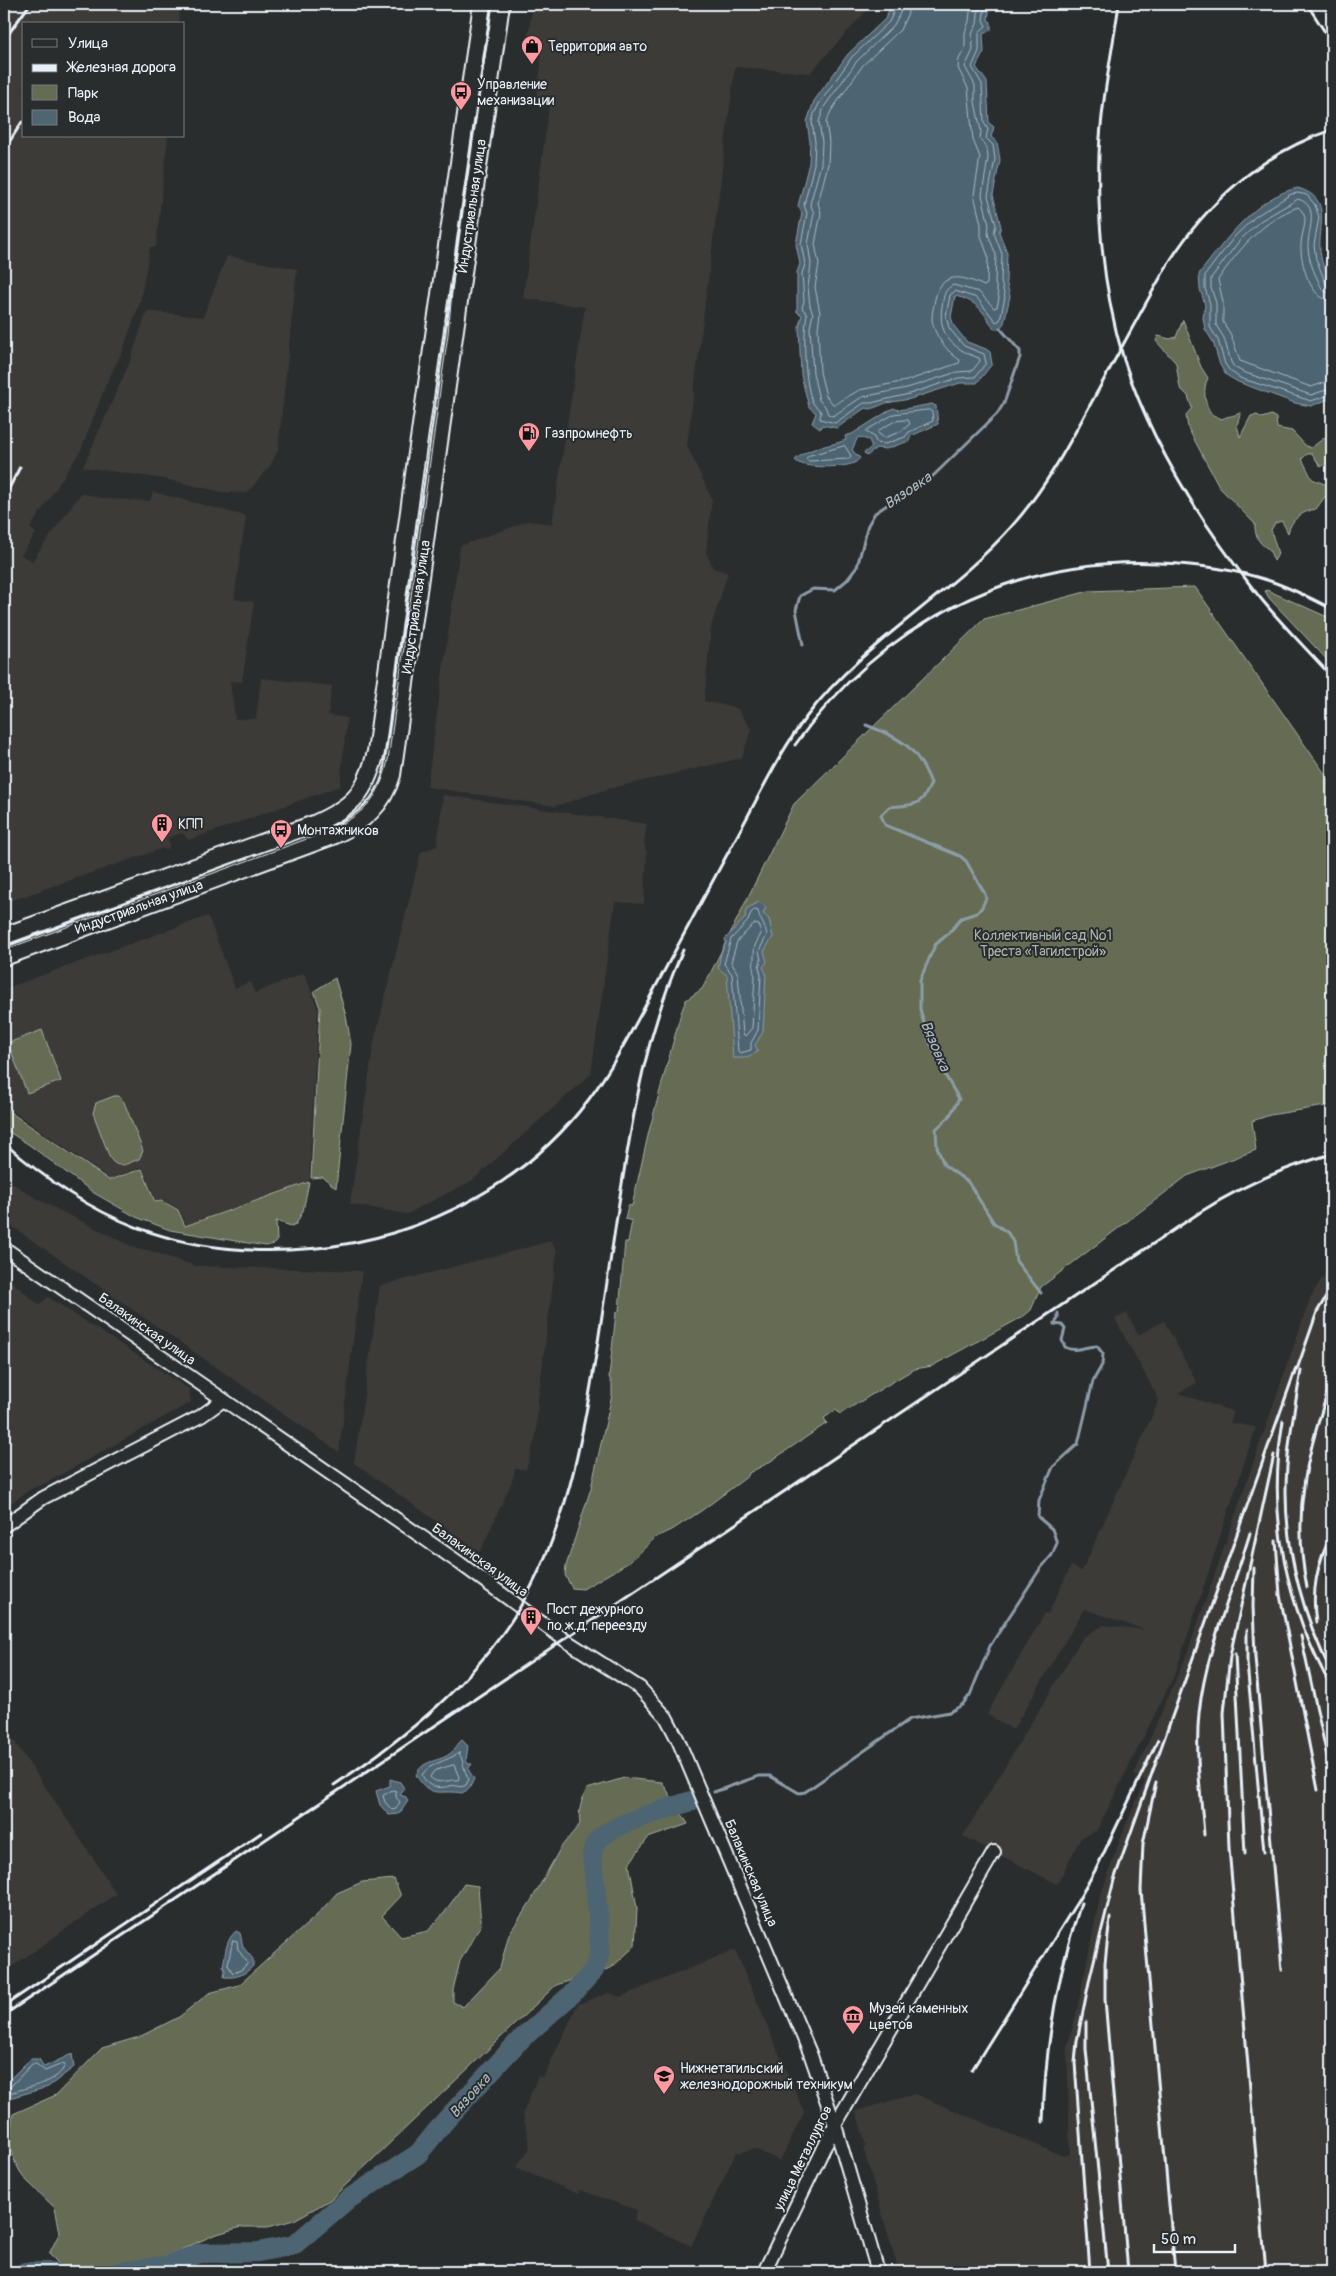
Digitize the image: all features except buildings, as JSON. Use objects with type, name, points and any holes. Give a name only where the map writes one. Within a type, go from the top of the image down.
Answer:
[{"type":"main road","name":"Индустриальная улица","points":[[4,936],[314,824],[351,803],[369,779],[376,752],[482,4]]},
{"type":"main road","name":"Индустриальная улица","points":[[4,956],[335,835],[368,815],[385,794],[392,775],[501,4]]},
{"type":"street","name":"Балакинская улица","points":[[4,1248],[157,1352],[222,1401],[461,1564],[565,1640],[640,1688],[657,1705],[678,1740],[810,2053],[835,2125],[878,2272]]},
{"type":"street","points":[[4,1526],[43,1498],[201,1416],[222,1401]]},
{"type":"street","name":"улица Металлургов","points":[[764,2272],[835,2125],[994,1852]]},
{"type":"shaded area","points":[[4,4],[180,4],[179,22],[22,22],[22,138],[168,138],[156,247],[150,247],[140,302],[123,350],[107,382],[81,450],[30,528],[36,533],[21,555],[32,561],[81,493],[106,499],[150,501],[153,492],[246,516],[234,599],[254,602],[242,682],[230,681],[235,719],[256,719],[261,678],[332,686],[328,715],[347,718],[340,786],[189,840],[182,833],[168,838],[170,845],[167,850],[163,848],[4,903]]},
{"type":"shaded area","points":[[533,4],[871,4],[810,73],[735,67],[687,446],[712,499],[706,552],[713,568],[728,573],[711,627],[704,701],[737,708],[751,729],[742,758],[608,789],[555,806],[427,787],[460,546],[528,521],[552,524],[585,307],[523,298],[550,100],[536,98],[541,66],[540,51],[526,49]]},
{"type":"shaded area","points":[[227,256],[297,269],[278,450],[270,466],[247,493],[222,492],[165,479],[83,467],[129,364],[147,311],[203,317]]},
{"type":"shaded area","points":[[443,795],[647,824],[644,843],[647,854],[644,904],[615,902],[591,1074],[473,1180],[407,1214],[350,1204],[374,1042],[421,852],[437,846]]},
{"type":"shaded area","points":[[208,916],[235,988],[250,982],[255,993],[304,973],[318,1009],[309,1181],[186,1225],[180,1210],[162,1199],[156,1201],[142,1167],[110,1179],[4,1105],[4,989]]},
{"type":"shaded area","points":[[4,1178],[39,1200],[137,1249],[148,1250],[195,1266],[362,1271],[339,1452],[4,1221]]},
{"type":"shaded area","points":[[551,1241],[557,1251],[538,1400],[536,1436],[526,1469],[515,1469],[512,1481],[480,1552],[354,1463],[380,1286]]},
{"type":"shaded area","points":[[1332,1263],[1332,1551],[1322,1571],[1332,1619],[1332,2272],[899,2272],[863,2147],[866,2146],[856,2111],[915,2094],[1063,2156],[1070,2154],[1067,2047],[1076,2015],[1100,1897],[1122,1834],[1145,1781],[1134,1775],[1187,1654],[1311,1296]]},
{"type":"shaded area","points":[[4,1275],[39,1305],[48,1297],[189,1389],[191,1402],[46,1483],[31,1489],[4,1508]]},
{"type":"shaded area","points":[[1127,1313],[1138,1335],[1164,1321],[1197,1383],[1178,1393],[1234,1412],[1230,1423],[1256,1427],[1175,1674],[1097,1830],[1081,1838],[1057,1884],[963,1836],[1083,1637],[1104,1625],[1145,1630],[1084,1609],[1013,1730],[987,1714],[1045,1613],[1048,1614],[1071,1566],[1082,1571],[1159,1400],[1115,1319]]},
{"type":"shaded area","points":[[4,1726],[116,1894],[4,1972]]},
{"type":"shaded area","name":"Нижнетагильский железнодорожный техникум","points":[[735,1950],[804,2112],[780,2161],[755,2149],[736,2153],[691,2246],[634,2220],[637,2210],[580,2190],[578,2194],[516,2167],[530,2148],[523,2113],[538,2076],[543,2078],[578,2004],[608,1993],[620,1997]]},
{"type":"green space","points":[[1183,320],[1201,367],[1208,378],[1205,396],[1211,414],[1222,419],[1241,412],[1237,425],[1240,437],[1251,416],[1257,415],[1262,418],[1271,415],[1276,418],[1277,428],[1292,431],[1306,446],[1311,448],[1324,438],[1332,439],[1332,460],[1321,467],[1312,454],[1307,454],[1302,459],[1312,479],[1332,487],[1316,509],[1302,514],[1295,520],[1288,533],[1282,521],[1275,523],[1271,530],[1278,554],[1274,561],[1269,549],[1262,545],[1258,539],[1255,532],[1255,524],[1220,488],[1188,428],[1186,415],[1192,408],[1188,396],[1180,388],[1176,363],[1156,341],[1158,336],[1170,339],[1176,337]]},
{"type":"green space","name":"Коллективный сад №1 Треста «Тагилстрой»","points":[[1195,587],[1332,784],[1332,1105],[1270,1115],[1252,1121],[1256,1150],[1187,1176],[1041,1287],[1031,1310],[1024,1316],[932,1366],[915,1369],[840,1414],[836,1410],[824,1418],[827,1423],[768,1463],[749,1473],[748,1476],[701,1511],[675,1528],[656,1537],[631,1561],[583,1589],[572,1588],[565,1575],[566,1566],[591,1488],[612,1395],[612,1384],[609,1377],[616,1313],[619,1311],[625,1242],[628,1242],[632,1221],[625,1219],[628,1205],[632,1206],[649,1131],[681,1013],[686,1000],[702,989],[794,804],[984,619],[1089,591]]},
{"type":"green space","points":[[1267,590],[1332,619],[1332,665],[1269,598],[1265,591]]},
{"type":"green space","points":[[335,978],[346,1016],[351,1044],[336,1188],[323,1177],[311,1178],[320,1008],[314,991]]},
{"type":"green space","points":[[42,1030],[61,1081],[27,1093],[8,1043]]},
{"type":"green space","points":[[119,1096],[124,1102],[143,1151],[139,1159],[123,1165],[116,1164],[110,1158],[93,1113],[96,1103]]},
{"type":"green space","points":[[4,1108],[109,1180],[142,1169],[155,1202],[162,1201],[178,1210],[185,1226],[309,1182],[303,1211],[296,1224],[291,1226],[276,1221],[277,1240],[274,1244],[266,1246],[170,1230],[136,1217],[94,1193],[28,1144],[4,1129]]},
{"type":"green space","points":[[624,1778],[662,1782],[688,1824],[648,1838],[629,1864],[637,1908],[635,1946],[611,1968],[556,1985],[330,2200],[294,2220],[268,2227],[241,2227],[214,2235],[142,2267],[61,2266],[49,2254],[60,2232],[55,2208],[23,2177],[15,2162],[9,2141],[13,2114],[56,2095],[102,2048],[139,2037],[179,2017],[209,1993],[239,1985],[316,1916],[337,1893],[362,1882],[394,1879],[401,1896],[382,1916],[401,1937],[428,1931],[445,1912],[464,1884],[478,1886],[481,1925],[460,1961],[453,1990],[453,2002],[463,2007],[500,1968],[509,1934],[531,1901],[561,1847],[580,1824],[580,1806],[587,1789]]},
{"type":"water","points":[[889,4],[990,4],[988,20],[991,22],[991,30],[983,34],[984,52],[976,67],[987,82],[989,123],[994,127],[991,137],[997,142],[1000,160],[993,195],[1001,227],[999,232],[1007,253],[1006,281],[1010,296],[1004,323],[1000,328],[994,329],[979,308],[963,298],[955,296],[951,317],[954,326],[967,342],[990,352],[992,364],[977,383],[960,383],[910,399],[886,403],[871,409],[865,408],[837,428],[822,425],[820,429],[812,423],[816,413],[809,407],[801,375],[799,326],[802,315],[797,312],[797,272],[800,264],[796,244],[802,213],[798,206],[809,163],[810,142],[807,122],[814,101],[848,54],[885,19],[890,8]]},
{"type":"water","points":[[1298,188],[1310,193],[1317,200],[1320,208],[1321,257],[1330,279],[1332,295],[1332,398],[1311,406],[1295,403],[1238,382],[1226,375],[1220,365],[1213,342],[1205,329],[1203,318],[1205,305],[1200,289],[1199,274],[1230,235],[1255,210],[1268,200]]},
{"type":"water","points":[[932,404],[936,406],[938,424],[911,436],[909,441],[886,449],[876,448],[867,456],[864,453],[872,447],[869,440],[858,437],[852,450],[860,458],[849,465],[833,467],[814,466],[805,465],[795,460],[813,449],[846,440],[845,436],[852,434],[893,408],[899,410]]},
{"type":"water","points":[[759,902],[766,907],[763,914],[769,919],[773,937],[764,951],[767,962],[763,967],[766,973],[763,1032],[755,1045],[758,1052],[744,1058],[733,1058],[727,975],[718,968],[721,953],[726,943],[725,939],[745,918],[746,909]]},
{"type":"water","points":[[462,1740],[468,1746],[466,1760],[468,1764],[472,1764],[468,1769],[474,1779],[469,1789],[462,1793],[436,1792],[426,1788],[416,1775],[419,1770],[427,1763],[452,1752]]},
{"type":"water","points":[[390,1779],[400,1782],[404,1788],[400,1795],[406,1797],[408,1801],[399,1814],[389,1815],[380,1805],[376,1791],[390,1786]]},
{"type":"water","points":[[236,1931],[240,1933],[243,1947],[253,1959],[253,1966],[247,1972],[240,1975],[224,1977],[225,1970],[223,1966],[227,1947],[232,1935]]},
{"type":"water","points":[[72,2054],[74,2067],[48,2087],[13,2097],[4,2102],[4,2085],[30,2059],[39,2059],[44,2067]]},
{"type":"waterway","name":"Вязовка","points":[[803,645],[796,610],[800,596],[813,589],[835,590],[847,580],[857,567],[868,525],[875,513],[933,476],[997,414],[1004,403],[1020,357],[1020,351],[1000,328]]},
{"type":"waterway","name":"Вязовка","points":[[866,725],[889,734],[914,752],[931,783],[924,797],[915,804],[889,807],[881,815],[885,825],[960,856],[966,861],[985,894],[986,898],[977,913],[961,918],[950,932],[935,945],[920,980],[920,1009],[928,1038],[945,1075],[959,1099],[949,1117],[936,1129],[937,1147],[944,1165],[968,1182],[994,1223],[1008,1233],[1013,1242],[1016,1261],[1041,1293]]},
{"type":"waterway","points":[[714,1792],[759,1776],[770,1776],[799,1793],[805,1792],[910,1719],[950,1712],[962,1705],[970,1695],[990,1646],[1040,1569],[1052,1555],[1057,1543],[1052,1529],[1038,1517],[1039,1500],[1053,1467],[1078,1444],[1093,1381],[1102,1365],[1103,1354],[1097,1346],[1076,1349],[1065,1347],[1062,1340],[1065,1329],[1062,1325],[1054,1324],[1058,1319],[1058,1313]]},
{"type":"waterway","name":"Вязовка","points":[[118,2272],[166,2266],[200,2253],[258,2252],[294,2245],[347,2200],[418,2154],[445,2121],[517,2043],[573,1993],[594,1970],[600,1952],[592,1854],[597,1842],[605,1834],[628,1822],[691,1801]]},
{"type":"waterway","name":"Вязовка","points":[[25,2272],[54,2272]]},
{"type":"tram line","points":[[4,950],[323,833],[358,814],[379,787],[388,760],[448,334],[456,251],[493,4]]},
{"type":"railway","points":[[4,40],[30,4]]},
{"type":"railway","points":[[1119,4],[1102,116],[1099,154],[1099,206],[1103,258],[1111,310],[1124,360],[1148,421],[1196,509],[1234,564],[1263,601],[1332,677]]},
{"type":"railway","points":[[1307,4],[1332,43]]},
{"type":"railway","points":[[4,150],[22,122]]},
{"type":"railway","points":[[4,1143],[36,1170],[69,1192],[102,1212],[136,1227],[171,1238],[208,1246],[247,1250],[289,1250],[332,1246],[375,1238],[416,1225],[456,1208],[494,1187],[529,1161],[561,1132],[589,1099],[606,1074],[636,1023],[773,769],[807,716],[854,665],[962,575],[988,551],[1024,512],[1064,453],[1168,264],[1200,220],[1238,182],[1260,166],[1283,152],[1332,130]]},
{"type":"railway","points":[[4,498],[20,467]]},
{"type":"railway","points":[[795,745],[829,702],[867,665],[908,633],[953,607],[1000,586],[1051,572],[1103,564],[1158,563],[1200,566],[1227,570],[1267,580],[1300,593],[1332,609]]},
{"type":"railway","points":[[334,1785],[413,1727],[460,1684],[482,1660],[520,1607],[536,1578],[549,1547],[570,1485],[585,1420],[636,1101],[650,1041],[670,981],[683,950]]},
{"type":"railway","points":[[4,2015],[1202,1211],[1233,1193],[1265,1178],[1332,1154]]},
{"type":"railway","points":[[1295,1375],[1317,1312],[1332,1287]]},
{"type":"railway","points":[[1090,2272],[1075,2063],[1077,2041],[1090,1977],[1114,1880],[1296,1368]]},
{"type":"railway","points":[[1301,1371],[1287,1462],[1286,1492],[1289,1539],[1298,1586],[1305,1608],[1332,1673]]},
{"type":"railway","points":[[1307,1587],[1302,1559],[1301,1532],[1305,1482],[1309,1457],[1332,1379]]},
{"type":"railway","points":[[1283,1421],[1277,1490],[1284,1558],[1302,1624],[1332,1688]]},
{"type":"railway","points":[[1266,2272],[1229,1848],[1224,1713],[1230,1656],[1274,1455]]},
{"type":"railway","points":[[1204,1835],[1198,1743],[1202,1690],[1213,1644],[1250,1533]]},
{"type":"railway","points":[[1316,1622],[1314,1599],[1316,1576],[1322,1555],[1332,1534]]},
{"type":"railway","points":[[1276,1541],[1280,1595],[1318,1790]]},
{"type":"railway","points":[[1254,1568],[1255,1657],[1282,1970]]},
{"type":"railway","points":[[1247,1630],[1247,1662],[1264,1852]]},
{"type":"railway","points":[[1301,1636],[1332,1779]]},
{"type":"railway","points":[[1235,1654],[1245,1854]]},
{"type":"railway","points":[[972,2070],[1079,1899],[1097,1867],[1158,1740]]},
{"type":"railway","points":[[1156,1782],[1143,1844],[1141,1890],[1175,2272]]},
{"type":"railway","points":[[4,2006],[261,1833]]},
{"type":"railway","points":[[1043,2122],[1046,2067],[1054,2011],[1065,1957],[1081,1903]]},
{"type":"railway","points":[[1110,1918],[1105,1963],[1105,1999],[1128,2272]]},
{"type":"railway","points":[[1086,2022],[1086,2049],[1108,2272]]},
{"type":"place","name":"Территория авто","points":[[532,65]]},
{"type":"place","name":"Управление механизации","points":[[461,111]]},
{"type":"place","name":"Газпромнефть","points":[[529,452]]},
{"type":"place","name":"КПП","points":[[162,843]]},
{"type":"place","name":"Монтажников","points":[[281,849]]},
{"type":"place","name":"Пост дежурного по ж.д. переезду","points":[[531,1636]]},
{"type":"place","name":"Музей каменных цветов","points":[[853,2035]]},
{"type":"place","name":"Нижнетагильский железнодорожный техникум","points":[[664,2095]]}]
